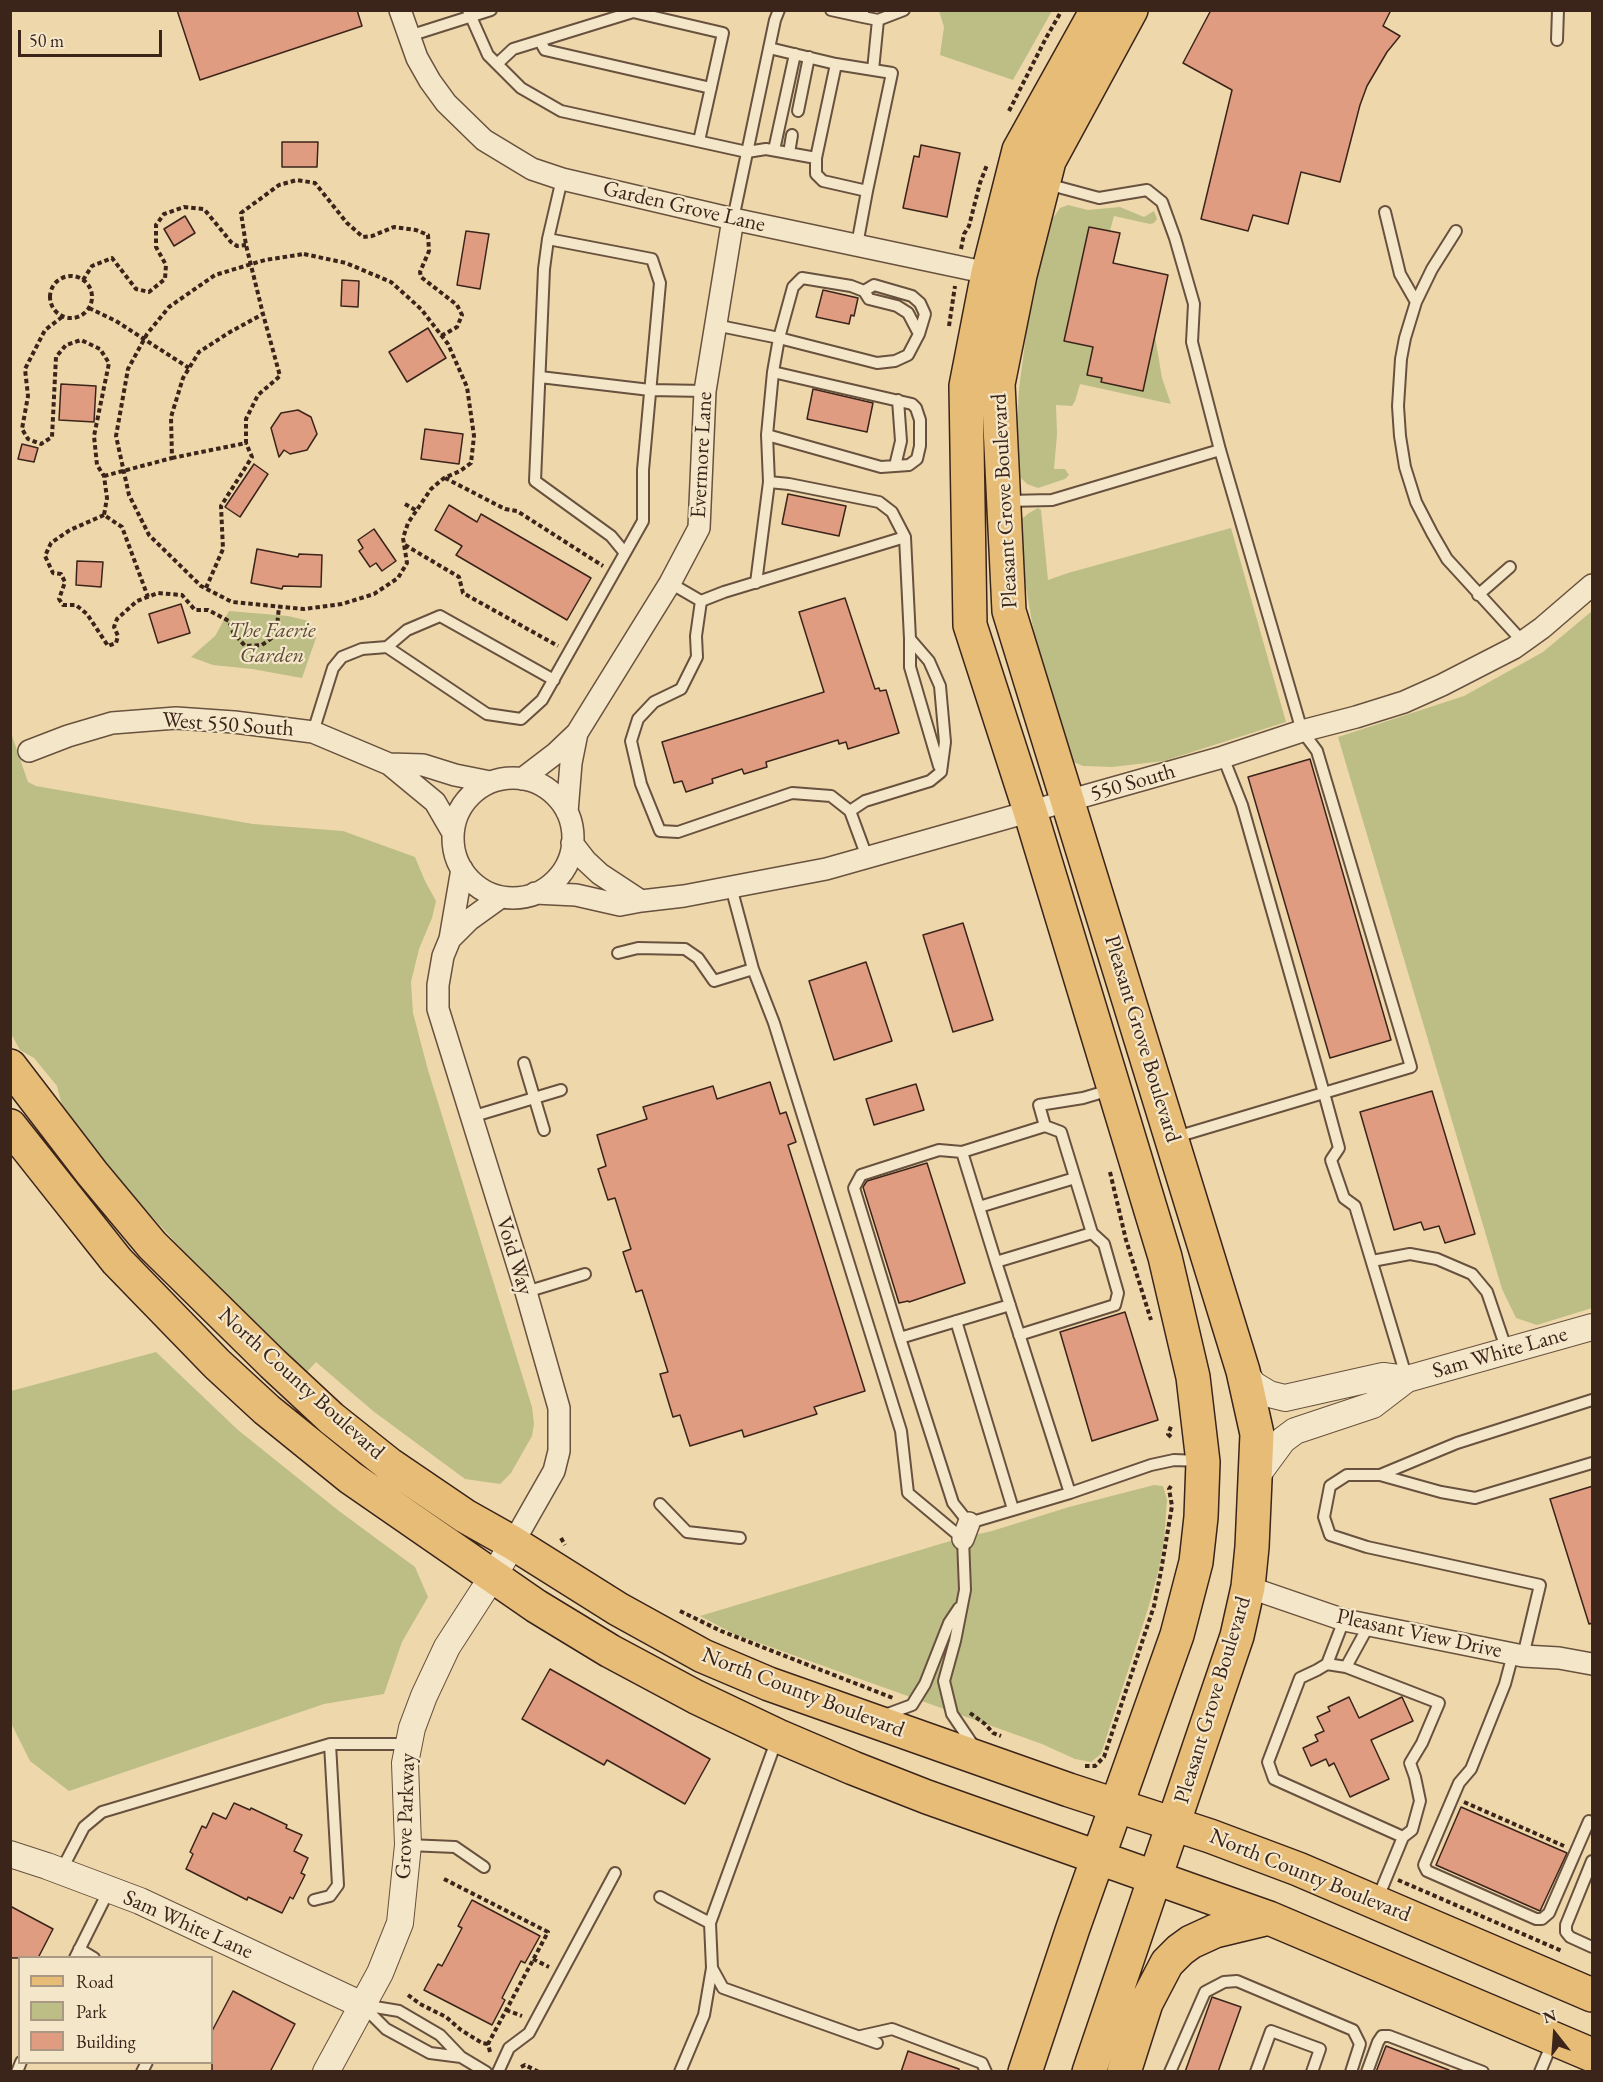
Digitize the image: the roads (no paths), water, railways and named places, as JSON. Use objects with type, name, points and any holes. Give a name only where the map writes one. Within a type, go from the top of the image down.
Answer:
[{"type":"main road","name":"Pleasant Grove Boulevard","points":[[1025,2072],[1177,1635],[1196,1562],[1201,1517],[1203,1462],[1193,1377],[1165,1257],[1030,811],[970,625],[966,386],[988,273],[1019,150],[1097,10]]},
{"type":"main road","name":"Pleasant Grove Boulevard","points":[[1089,2072],[1238,1636],[1248,1587],[1252,1547],[1257,1434],[1243,1371],[1009,611],[998,384],[1020,275],[1049,160],[1131,10]]},
{"type":"main road","name":"North County Boulevard","points":[[10,1066],[92,1173],[152,1245],[331,1418],[390,1465],[465,1516],[536,1605],[610,1651],[696,1697],[778,1736],[927,1797],[1269,1918],[1593,2055]]},
{"type":"main road","name":"North County Boulevard","points":[[10,1126],[117,1261],[225,1371],[267,1410],[351,1478],[502,1562],[618,1609],[703,1656],[769,1684],[869,1720],[991,1747],[1117,1805],[1299,1869],[1376,1900],[1593,1995]]},
{"type":"main road","points":[[1124,2072],[1146,2003],[1157,1980],[1174,1957],[1191,1942],[1215,1931],[1269,1918]]},
{"type":"street","name":"Garden Grove Lane","points":[[400,10],[417,58],[446,103],[465,124],[507,155],[532,169],[562,179],[733,219],[988,273],[1020,275]]},
{"type":"street","name":"Evermore Lane","points":[[577,733],[670,583],[699,528],[705,391],[733,219]]},
{"type":"street","name":"550 South","points":[[536,893],[576,895],[620,906],[826,869],[1223,757],[1302,731],[1404,702],[1484,665],[1523,642],[1593,585]]},
{"type":"street","name":"West 550 South","points":[[29,751],[112,723],[176,718],[234,722],[313,732],[389,764]]},
{"type":"street","points":[[522,779],[556,753],[577,733]]},
{"type":"street","points":[[567,812],[571,763],[577,733]]},
{"type":"street","points":[[389,764],[423,765],[455,776],[490,782]]},
{"type":"street","points":[[389,764],[435,802],[453,833]]},
{"type":"street","points":[[510,777],[522,779],[531,780],[549,789],[562,802],[570,819],[573,837],[570,855],[562,872],[551,884],[536,893],[519,897],[501,897],[485,891],[470,879],[458,864],[453,845],[453,833],[460,808],[473,792],[490,782],[510,777]]},
{"type":"street","points":[[572,843],[600,874],[641,901]]},
{"type":"street","name":"Void Way","points":[[462,869],[450,939],[443,956],[438,985],[438,1010],[526,1292],[559,1408],[559,1451],[554,1471],[502,1562]]},
{"type":"street","points":[[450,939],[470,920],[501,897]]},
{"type":"street","name":"Sam White Lane","points":[[1255,1478],[1283,1440],[1295,1431],[1373,1404],[1407,1379],[1593,1328]]},
{"type":"street","name":"Sam White Lane","points":[[1243,1371],[1254,1386],[1269,1394],[1285,1398],[1383,1376],[1407,1379]]},
{"type":"street","name":"Grove Parkway","points":[[326,2072],[380,1973],[400,1923],[408,1845],[405,1763],[412,1728],[447,1647],[502,1562]]},
{"type":"street","name":"Pleasant View Drive","points":[[1248,1587],[1344,1620],[1518,1655],[1559,1658],[1593,1664]]},
{"type":"street","name":"Sam White Lane","points":[[10,1854],[140,1901],[362,2005]]},
{"type":"lane","points":[[409,36],[469,14],[491,10]]},
{"type":"lane","points":[[733,219],[779,10]]},
{"type":"lane","points":[[831,10],[863,14],[878,20],[904,10]]},
{"type":"lane","points":[[1557,40],[1558,10]]},
{"type":"lane","points":[[497,64],[513,49],[633,12],[723,33],[699,141]]},
{"type":"lane","points":[[469,14],[488,55],[521,88],[561,111],[747,152],[766,149],[816,158]]},
{"type":"lane","points":[[873,70],[878,20]]},
{"type":"lane","points":[[540,41],[545,50],[711,88]]},
{"type":"lane","points":[[769,48],[836,64],[892,73],[857,245]]},
{"type":"lane","points":[[774,150],[795,54]]},
{"type":"lane","points":[[798,111],[808,57]]},
{"type":"lane","points":[[836,64],[816,158],[816,174],[823,181],[867,191]]},
{"type":"lane","points":[[789,153],[792,135]]},
{"type":"lane","points":[[562,179],[548,239],[544,269],[535,481],[611,536],[625,553]]},
{"type":"lane","points":[[1044,184],[1099,198],[1147,189],[1162,202],[1194,304],[1192,342],[1220,450],[1302,731],[1317,751],[1411,1066],[1172,1138]]},
{"type":"lane","points":[[1385,212],[1400,274],[1416,302]]},
{"type":"lane","points":[[1456,231],[1432,269],[1416,302],[1405,338],[1398,378],[1400,436],[1405,467],[1416,501],[1431,533],[1447,559],[1523,642]]},
{"type":"lane","points":[[387,647],[487,714],[521,719],[542,700],[643,521],[643,470],[660,282],[651,259],[548,239]]},
{"type":"lane","points":[[756,583],[769,483],[766,435],[773,372],[779,338],[793,287],[802,278],[851,286],[864,291],[869,299],[897,306],[908,313],[919,334]]},
{"type":"lane","points":[[715,325],[779,338],[877,363],[896,361],[908,355],[919,334],[925,314],[920,303],[912,296],[874,285],[864,291]]},
{"type":"lane","points":[[766,435],[881,467],[909,465],[917,459],[920,446],[920,420],[912,404],[773,372]]},
{"type":"lane","points":[[540,377],[650,390],[705,391]]},
{"type":"lane","points":[[895,466],[901,441],[898,400]]},
{"type":"lane","points":[[1004,501],[1052,500],[1220,450]]},
{"type":"lane","points":[[769,483],[789,484],[879,502],[892,512],[905,537],[910,668],[941,772]]},
{"type":"lane","points":[[701,601],[905,537]]},
{"type":"lane","points":[[1478,595],[1510,567]]},
{"type":"lane","points":[[670,583],[701,601]]},
{"type":"lane","points":[[701,601],[696,636],[697,657],[681,689],[654,702],[638,719],[631,741],[641,784],[660,831],[678,832],[792,793],[831,796],[850,811],[867,857]]},
{"type":"lane","points":[[313,732],[333,668],[342,657],[362,649],[387,647],[407,630],[440,616],[554,680]]},
{"type":"lane","points":[[850,811],[866,801],[930,781],[941,772],[945,742],[940,686],[929,661],[910,639]]},
{"type":"lane","points":[[1223,757],[1242,806],[1339,1148],[1331,1160],[1344,1198],[1355,1206],[1407,1379]]},
{"type":"lane","points":[[731,887],[753,969],[774,1023],[901,1431],[908,1493],[966,1531]]},
{"type":"lane","points":[[618,953],[638,948],[685,949],[698,957],[714,981],[753,969]]},
{"type":"lane","points":[[524,1063],[544,1130]]},
{"type":"lane","points":[[1045,1126],[1039,1105],[1083,1098],[1114,1089]]},
{"type":"lane","points":[[471,1117],[561,1090]]},
{"type":"lane","points":[[991,1747],[952,1714],[944,1681],[963,1603],[965,1573],[962,1560],[966,1531],[953,1503],[854,1188],[861,1174],[939,1150],[962,1152],[1045,1126],[1061,1132],[1092,1233],[1104,1244],[1118,1293],[1115,1305],[1019,1335]]},
{"type":"lane","points":[[962,1152],[1070,1493]]},
{"type":"lane","points":[[979,1207],[1075,1178]]},
{"type":"lane","points":[[996,1262],[1092,1233]]},
{"type":"lane","points":[[1372,1261],[1410,1254],[1437,1259],[1472,1274],[1487,1292],[1507,1351]]},
{"type":"lane","points":[[526,1292],[585,1274]]},
{"type":"lane","points":[[900,1338],[1010,1305]]},
{"type":"lane","points":[[956,1321],[1013,1509]]},
{"type":"lane","points":[[1380,1475],[1456,1443],[1593,1400]]},
{"type":"lane","points":[[966,1531],[1013,1509],[1070,1493],[1151,1465],[1174,1460],[1203,1462]]},
{"type":"lane","points":[[1589,1821],[1549,1913],[1542,1919],[1536,1919],[1426,1872],[1424,1865],[1459,1783],[1471,1769],[1518,1655],[1540,1585],[1367,1547],[1330,1535],[1324,1517],[1330,1486],[1347,1475],[1380,1475],[1442,1492],[1475,1498],[1593,1463]]},
{"type":"lane","points":[[660,1504],[687,1532],[740,1538]]},
{"type":"lane","points":[[869,1720],[912,1705],[925,1684],[949,1623],[963,1603]]},
{"type":"lane","points":[[1344,1620],[1327,1664],[1300,1678],[1268,1762],[1274,1779],[1403,1837]]},
{"type":"lane","points":[[1346,1667],[1369,1625]]},
{"type":"lane","points":[[1327,1664],[1346,1667],[1439,1703],[1422,1743],[1410,1763],[1420,1800],[1412,1830],[1403,1837],[1376,1900]]},
{"type":"lane","points":[[680,2072],[704,2015],[712,1968],[710,1923],[778,1736]]},
{"type":"lane","points":[[314,1900],[330,1896],[338,1885],[330,1744]]},
{"type":"lane","points":[[61,1871],[84,1827],[102,1812],[330,1744],[409,1744]]},
{"type":"lane","points":[[408,1845],[455,1847],[484,1867]]},
{"type":"lane","points":[[1593,1861],[1566,1925],[1566,1932],[1570,1938],[1593,1947]]},
{"type":"lane","points":[[498,2072],[509,2048],[529,2033],[615,1873]]},
{"type":"lane","points":[[77,1953],[109,1889]]},
{"type":"lane","points":[[660,1898],[710,1923]]},
{"type":"lane","points":[[712,1968],[723,1988],[877,2043]]},
{"type":"lane","points":[[1170,2072],[1205,1992],[1224,1982],[1237,1981],[1353,2030],[1360,2044],[1351,2072]]},
{"type":"lane","points":[[362,2005],[386,2029],[430,2053],[461,2057]]},
{"type":"lane","points":[[362,2005],[399,2011],[440,2035],[461,2057],[486,2072]]},
{"type":"lane","points":[[860,2037],[892,2029],[982,2063],[986,2072]]},
{"type":"lane","points":[[1256,2072],[1271,2031],[1320,2049],[1312,2072]]},
{"type":"lane","points":[[1367,2072],[1378,2042],[1382,2036],[1389,2036],[1483,2072]]},
{"type":"lane","points":[[1540,2072],[1554,2040]]},
{"type":"park label","name":"The Faerie Garden","points":[[272,644]]}]
